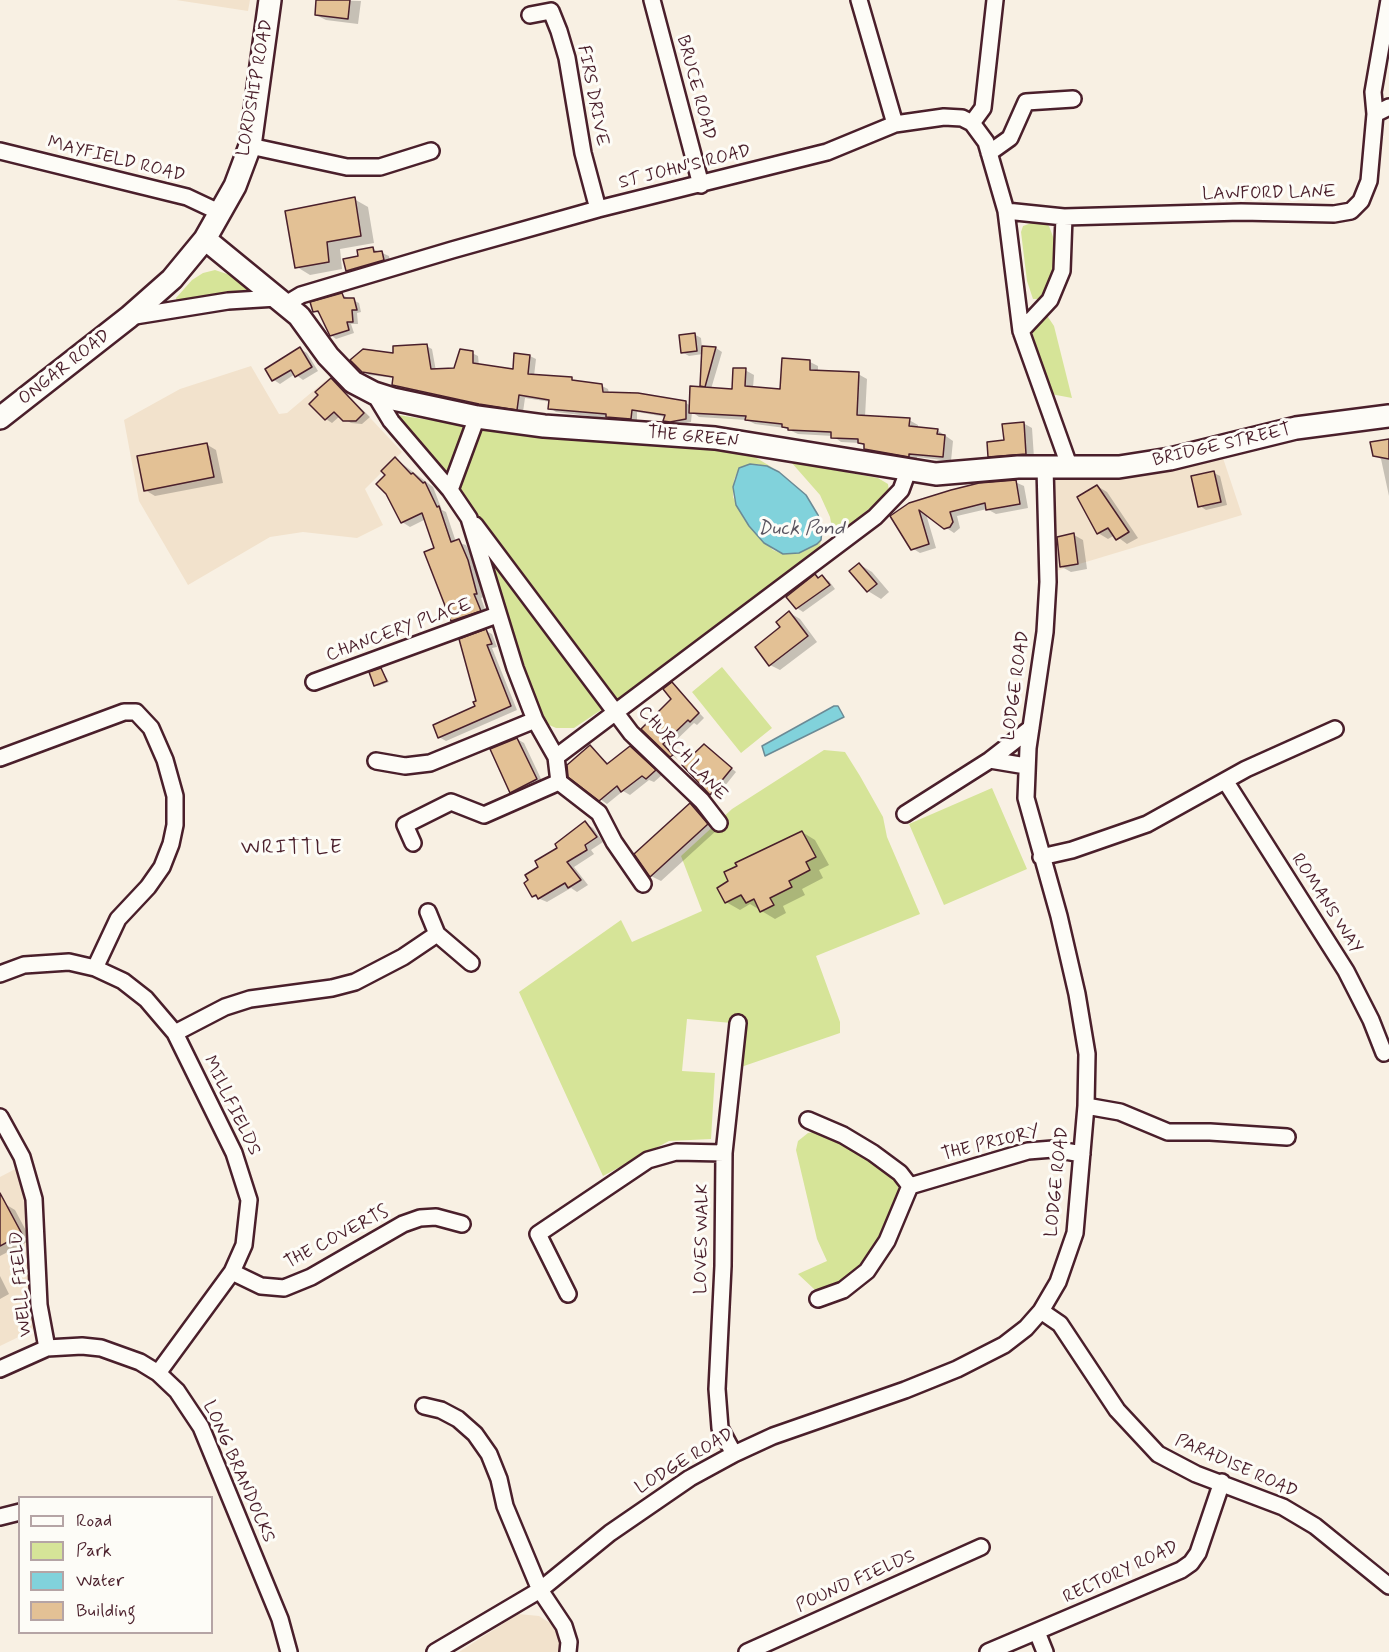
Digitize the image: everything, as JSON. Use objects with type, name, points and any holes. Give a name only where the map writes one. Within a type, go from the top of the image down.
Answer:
[{"type":"street","name":"LORDSHIP ROAD","points":[[205,239],[235,186],[250,146],[270,0]]},
{"type":"street","name":"BRUCE ROAD","points":[[652,0],[701,185]]},
{"type":"street","points":[[859,0],[895,124]]},
{"type":"street","points":[[972,123],[983,108],[995,0]]},
{"type":"street","name":"LAWFORD LANE","points":[[1006,211],[1064,217],[1241,212],[1335,214],[1351,211],[1361,201],[1369,181],[1382,110],[1373,92],[1389,0]]},
{"type":"street","name":"FIRS DRIVE","points":[[530,15],[551,11],[559,32],[567,58],[583,153],[598,209]]},
{"type":"street","points":[[990,153],[1010,138],[1026,102],[1073,99]]},
{"type":"street","name":"ST JOHN'S ROAD","points":[[281,301],[598,209],[827,152],[895,124],[944,117],[962,118],[972,123]]},
{"type":"street","name":"LODGE ROAD","points":[[435,1652],[540,1590],[610,1533],[690,1478],[734,1454],[773,1436],[852,1410],[957,1369],[1004,1345],[1026,1328],[1041,1311],[1061,1275],[1075,1233],[1086,1106],[1085,1036],[1059,916],[1026,798],[1026,766],[1045,632],[1057,467],[1021,331],[1006,211],[986,141],[972,123]]},
{"type":"street","points":[[250,146],[348,167],[380,167],[431,151]]},
{"type":"street","name":"MAYFIELD ROAD","points":[[0,151],[187,197],[221,213]]},
{"type":"street","points":[[1021,331],[1050,300],[1062,271],[1064,217]]},
{"type":"street","name":"THE GREEN","points":[[205,239],[299,316],[342,373],[374,393],[477,417],[553,427],[715,438],[908,471],[936,474],[1057,467]]},
{"type":"street","name":"ONGAR ROAD","points":[[0,418],[129,317],[172,279],[205,239]]},
{"type":"street","name":"ONGAR ROAD","points":[[129,317],[228,301],[281,301]]},
{"type":"street","name":"THE GREEN","points":[[374,393],[391,421],[450,490],[616,711]]},
{"type":"street","name":"BRIDGE STREET","points":[[1057,467],[1119,467],[1146,464],[1296,428],[1389,416]]},
{"type":"street","points":[[450,490],[477,417]]},
{"type":"street","points":[[643,884],[614,842],[599,813],[559,782],[556,757],[874,518],[901,490],[908,471]]},
{"type":"street","name":"THE GREEN","points":[[469,518],[497,615],[535,720],[556,757]]},
{"type":"street","name":"CHANCERY PLACE","points":[[314,682],[497,615]]},
{"type":"street","name":"CHURCH LANE","points":[[616,711],[644,747],[702,801],[719,824]]},
{"type":"street","points":[[0,758],[124,712],[136,712],[151,728],[165,760],[175,796],[175,825],[171,844],[162,867],[148,887],[118,919],[95,968]]},
{"type":"street","points":[[376,761],[405,766],[429,763],[535,720]]},
{"type":"street","points":[[905,814],[990,760],[1031,728]]},
{"type":"street","points":[[1041,857],[1080,847],[1147,824],[1296,744],[1335,729]]},
{"type":"street","points":[[990,760],[1026,766]]},
{"type":"street","points":[[413,843],[405,825],[450,802],[484,815],[559,782]]},
{"type":"street","name":"ROMANS WAY","points":[[1226,782],[1346,970],[1371,1020],[1384,1053]]},
{"type":"street","points":[[428,912],[437,934],[471,963]]},
{"type":"street","points":[[175,1033],[225,1007],[250,999],[332,988],[355,982],[404,957],[437,934]]},
{"type":"street","name":"MILLFIELDS","points":[[0,974],[24,965],[69,962],[95,968],[123,981],[146,999],[175,1033],[234,1154],[249,1200],[244,1245],[232,1272],[158,1372]]},
{"type":"street","name":"LOVES WALK","points":[[734,1454],[720,1428],[717,1407],[723,1266],[724,1152],[738,1023]]},
{"type":"street","points":[[1086,1106],[1120,1112],[1168,1132],[1287,1137]]},
{"type":"street","name":"WELL FIELD","points":[[0,1117],[22,1157],[34,1199],[39,1305],[47,1348]]},
{"type":"street","points":[[808,1120],[843,1135],[873,1153],[900,1173],[910,1186],[887,1241],[872,1265],[843,1290],[818,1299]]},
{"type":"street","name":"THE PRIORY","points":[[910,1186],[1028,1151],[1053,1149],[1082,1154]]},
{"type":"street","points":[[568,1294],[538,1234],[648,1160],[676,1152],[724,1152]]},
{"type":"street","name":"THE COVERTS","points":[[232,1272],[261,1286],[284,1288],[310,1278],[403,1224],[420,1218],[436,1217],[462,1224]]},
{"type":"street","name":"PARADISE ROAD","points":[[1041,1311],[1059,1323],[1072,1339],[1117,1410],[1148,1446],[1173,1464],[1283,1507],[1315,1526],[1389,1586]]},
{"type":"street","name":"LONG BRANDOCKS","points":[[0,1369],[47,1348],[82,1346],[101,1348],[131,1358],[158,1372],[177,1391],[201,1427],[280,1619],[290,1652]]},
{"type":"street","points":[[424,1406],[441,1410],[458,1419],[475,1434],[489,1454],[499,1479],[505,1506],[540,1590],[564,1626],[569,1642],[568,1652]]},
{"type":"street","name":"RECTORY ROAD","points":[[988,1652],[1181,1570],[1191,1563],[1198,1554],[1222,1482]]},
{"type":"street","points":[[0,1517],[18,1512]]},
{"type":"street","name":"POUND FIELDS","points":[[747,1652],[981,1547]]},
{"type":"street","points":[[1037,1632],[1045,1652]]},
{"type":"shaded area","points":[[176,0],[250,0],[248,11]]},
{"type":"shaded area","points":[[251,366],[279,414],[287,413],[331,376],[402,452],[365,489],[383,525],[357,538],[303,532],[270,537],[188,585],[139,501],[124,420],[180,389]]},
{"type":"shaded area","points":[[1220,449],[1242,515],[1056,571],[1053,475]]},
{"type":"shaded area","points":[[21,1166],[31,1212],[37,1328],[0,1346],[0,1177]]},
{"type":"shaded area","points":[[518,1614],[539,1616],[553,1625],[560,1639],[560,1652],[459,1652]]},
{"type":"green space","points":[[1040,220],[1049,226],[1055,242],[1054,271],[1040,299],[1033,299],[1027,281],[1021,232],[1023,226]]},
{"type":"green space","points":[[215,270],[233,276],[250,291],[177,305],[176,298],[192,280],[203,273]]},
{"type":"green space","points":[[1044,311],[1054,326],[1072,398],[1051,394],[1030,325]]},
{"type":"green space","points":[[398,415],[532,436],[701,446],[755,457],[773,468],[756,464],[739,468],[734,480],[733,497],[744,519],[773,550],[783,554],[799,553],[821,540],[819,550],[625,694],[574,728],[556,728],[547,724],[542,717],[485,551],[497,541]]},
{"type":"green space","points":[[791,462],[878,478],[888,484],[889,492],[834,538],[830,517],[820,495]]},
{"type":"green space","points":[[722,667],[772,728],[741,753],[692,692]]},
{"type":"green space","points":[[824,750],[845,752],[860,776],[883,817],[887,837],[920,914],[816,956],[840,1022],[840,1033],[741,1067],[743,1024],[687,1019],[682,1071],[715,1073],[711,1139],[669,1141],[603,1176],[519,992],[621,920],[632,942],[702,911],[681,856],[732,809]]},
{"type":"green space","points":[[992,788],[1027,869],[944,905],[909,824]]},
{"type":"green space","points":[[820,1131],[839,1139],[885,1169],[897,1182],[899,1193],[869,1258],[851,1275],[822,1290],[814,1289],[798,1274],[827,1261],[817,1239],[796,1150],[798,1141],[808,1133]]},
{"type":"water","name":"Duck Pond","points":[[750,464],[767,466],[779,472],[806,495],[818,515],[822,529],[821,540],[817,544],[799,553],[783,554],[764,543],[749,526],[736,505],[733,487],[739,468]]},
{"type":"water","points":[[834,706],[838,706],[844,717],[765,756],[762,746]]},
{"type":"building","points":[[316,0],[350,0],[348,19],[315,15]]},
{"type":"building","points":[[355,197],[361,236],[327,242],[329,262],[295,268],[285,211]]},
{"type":"building","points":[[373,247],[374,252],[382,251],[384,260],[346,271],[343,259],[358,256],[357,250]]},
{"type":"building","points":[[342,293],[344,298],[354,298],[357,310],[352,310],[353,322],[347,322],[349,330],[330,336],[318,311],[313,312],[310,302]]},
{"type":"building","points":[[695,333],[697,351],[681,353],[679,335]]},
{"type":"building","points":[[427,344],[431,369],[454,368],[460,349],[473,351],[473,363],[513,369],[514,353],[530,355],[528,374],[572,377],[572,380],[602,384],[603,392],[638,393],[686,401],[686,419],[663,421],[665,415],[632,410],[631,419],[606,417],[606,414],[548,409],[549,400],[519,395],[517,410],[479,404],[392,385],[393,377],[362,372],[350,360],[363,349],[393,353],[393,346]]},
{"type":"building","points":[[702,346],[716,347],[705,387],[700,386]]},
{"type":"building","points":[[300,347],[312,367],[295,377],[291,370],[272,381],[265,369]]},
{"type":"building","points":[[782,358],[810,360],[810,370],[859,372],[857,415],[910,418],[909,426],[938,429],[937,434],[945,435],[943,457],[909,454],[909,457],[864,449],[864,444],[858,443],[858,439],[831,438],[831,432],[788,430],[782,427],[782,424],[745,420],[746,416],[689,413],[690,386],[732,389],[733,368],[746,368],[745,386],[780,389]]},
{"type":"building","points":[[331,378],[364,413],[356,421],[343,421],[334,412],[325,420],[309,404],[318,395],[315,392]]},
{"type":"building","points":[[1024,422],[1026,454],[988,457],[987,442],[1004,440],[1002,424]]},
{"type":"building","points":[[1389,439],[1389,459],[1373,456],[1370,442]]},
{"type":"building","points":[[207,443],[214,477],[144,491],[137,456]]},
{"type":"building","points":[[395,457],[411,474],[413,473],[423,483],[425,482],[437,507],[439,506],[451,542],[459,539],[468,560],[477,594],[474,594],[481,611],[451,621],[424,552],[434,548],[422,513],[401,523],[386,494],[376,484],[385,475],[381,471]]},
{"type":"building","points":[[1214,471],[1221,502],[1198,507],[1191,476]]},
{"type":"building","points":[[1016,480],[1020,504],[986,510],[985,503],[950,512],[953,522],[950,527],[944,529],[919,510],[929,544],[911,550],[890,516],[909,503],[951,490],[979,483]]},
{"type":"building","points":[[1097,485],[1129,532],[1116,540],[1108,528],[1097,534],[1077,497]]},
{"type":"building","points":[[1074,533],[1078,564],[1060,567],[1057,537]]},
{"type":"building","points":[[859,563],[877,584],[867,592],[849,571]]},
{"type":"building","points":[[815,574],[818,578],[822,575],[830,585],[796,609],[786,597]]},
{"type":"building","points":[[789,611],[808,636],[769,666],[755,647],[780,627],[776,622]]},
{"type":"building","points":[[486,629],[492,644],[487,645],[511,706],[438,738],[433,725],[475,706],[473,702],[476,701],[459,639]]},
{"type":"building","points":[[381,668],[387,681],[374,686],[369,672]]},
{"type":"building","points":[[672,682],[699,713],[690,722],[688,720],[663,744],[673,755],[670,757],[641,729],[671,699],[663,689]]},
{"type":"building","points":[[517,738],[537,779],[510,793],[490,749]]},
{"type":"building","points":[[704,744],[732,768],[710,795],[682,765]]},
{"type":"building","points":[[590,745],[607,764],[630,746],[656,770],[646,779],[642,776],[621,792],[617,786],[599,801],[568,777],[567,765]]},
{"type":"building","points":[[690,803],[708,824],[650,877],[634,854]]},
{"type":"building","points":[[585,821],[597,837],[585,845],[587,850],[567,862],[581,880],[568,888],[565,883],[538,899],[536,895],[532,897],[524,883],[528,880],[525,875],[538,867],[535,861],[557,848],[555,844]]},
{"type":"building","points":[[802,831],[816,857],[806,862],[810,870],[789,881],[792,887],[770,898],[774,905],[760,912],[754,899],[746,903],[741,895],[725,903],[717,888],[728,881],[724,872],[737,866],[735,863]]},
{"type":"building","points":[[0,1193],[22,1234],[0,1246]]},
{"type":"district","name":"WRITTLE","points":[[292,849]]}]
